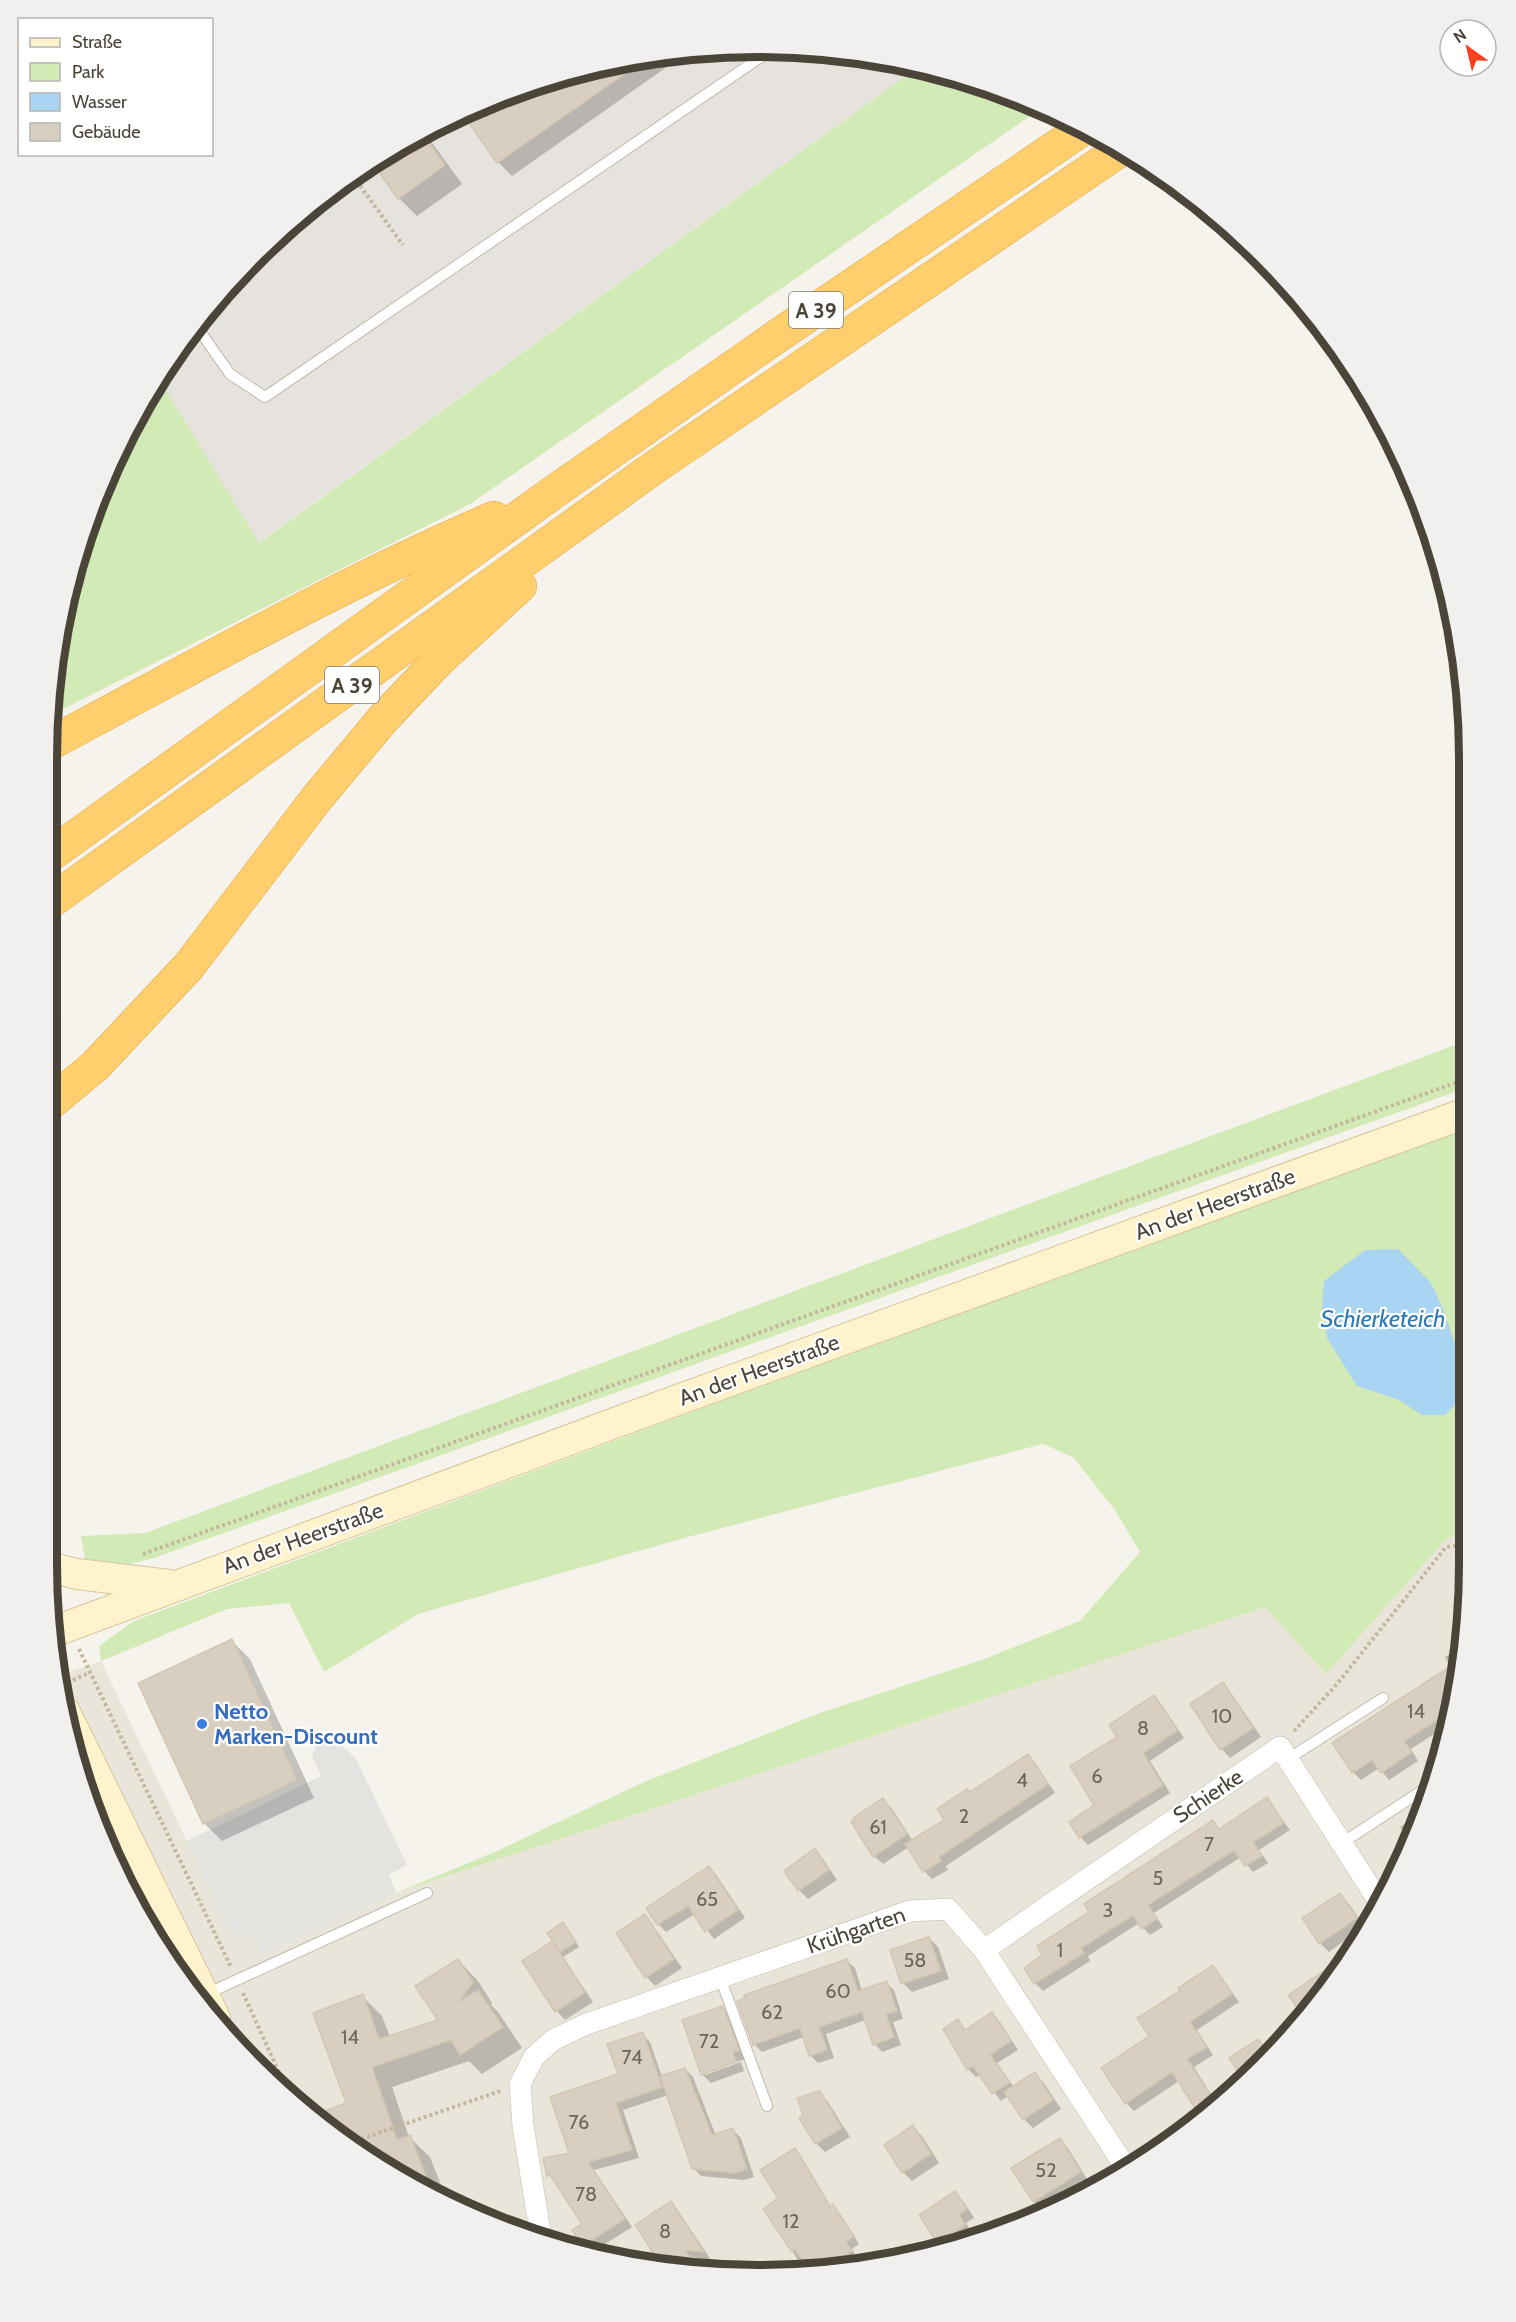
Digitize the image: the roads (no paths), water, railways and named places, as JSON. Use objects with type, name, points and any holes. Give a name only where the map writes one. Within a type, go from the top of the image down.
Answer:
[{"type":"highway","name":"A 39","points":[[57,850],[550,494],[1076,133]]},
{"type":"highway","name":"A 39","points":[[57,897],[652,469],[1114,154]]},
{"type":"highway","points":[[57,1098],[95,1066],[189,966],[317,798],[383,718],[439,660],[652,469]]},
{"type":"highway","points":[[58,739],[339,591],[444,540],[550,494]]},
{"type":"street","name":"An der Heerstraße","points":[[61,1629],[631,1417],[1459,1116]]},
{"type":"street","points":[[57,1569],[78,1574],[175,1586]]},
{"type":"street","points":[[83,1751],[201,1989]]},
{"type":"street","points":[[1284,1753],[1375,1896]]},
{"type":"street","name":"Schierke","points":[[984,1950],[1284,1753]]},
{"type":"street","name":"Krühgarten","points":[[540,2230],[523,2126],[520,2084],[534,2057],[553,2040],[584,2025],[910,1911],[948,1909],[984,1950],[1123,2162]]},
{"type":"lane","points":[[201,333],[230,374],[265,397],[761,57]]},
{"type":"lane","points":[[1284,1753],[1383,1698]]},
{"type":"lane","points":[[1342,1843],[1421,1791]]},
{"type":"lane","points":[[212,2003],[237,1980],[427,1893]]},
{"type":"lane","points":[[720,1977],[767,2106]]},
{"type":"water","name":"Schierketeich","points":[[1398,1249],[1431,1283],[1444,1311],[1459,1356],[1459,1401],[1445,1415],[1422,1415],[1399,1400],[1357,1386],[1327,1338],[1322,1307],[1324,1281],[1365,1250]]},
{"type":"place","name":"Netto Marken-Discount","points":[[202,1724]]}]
